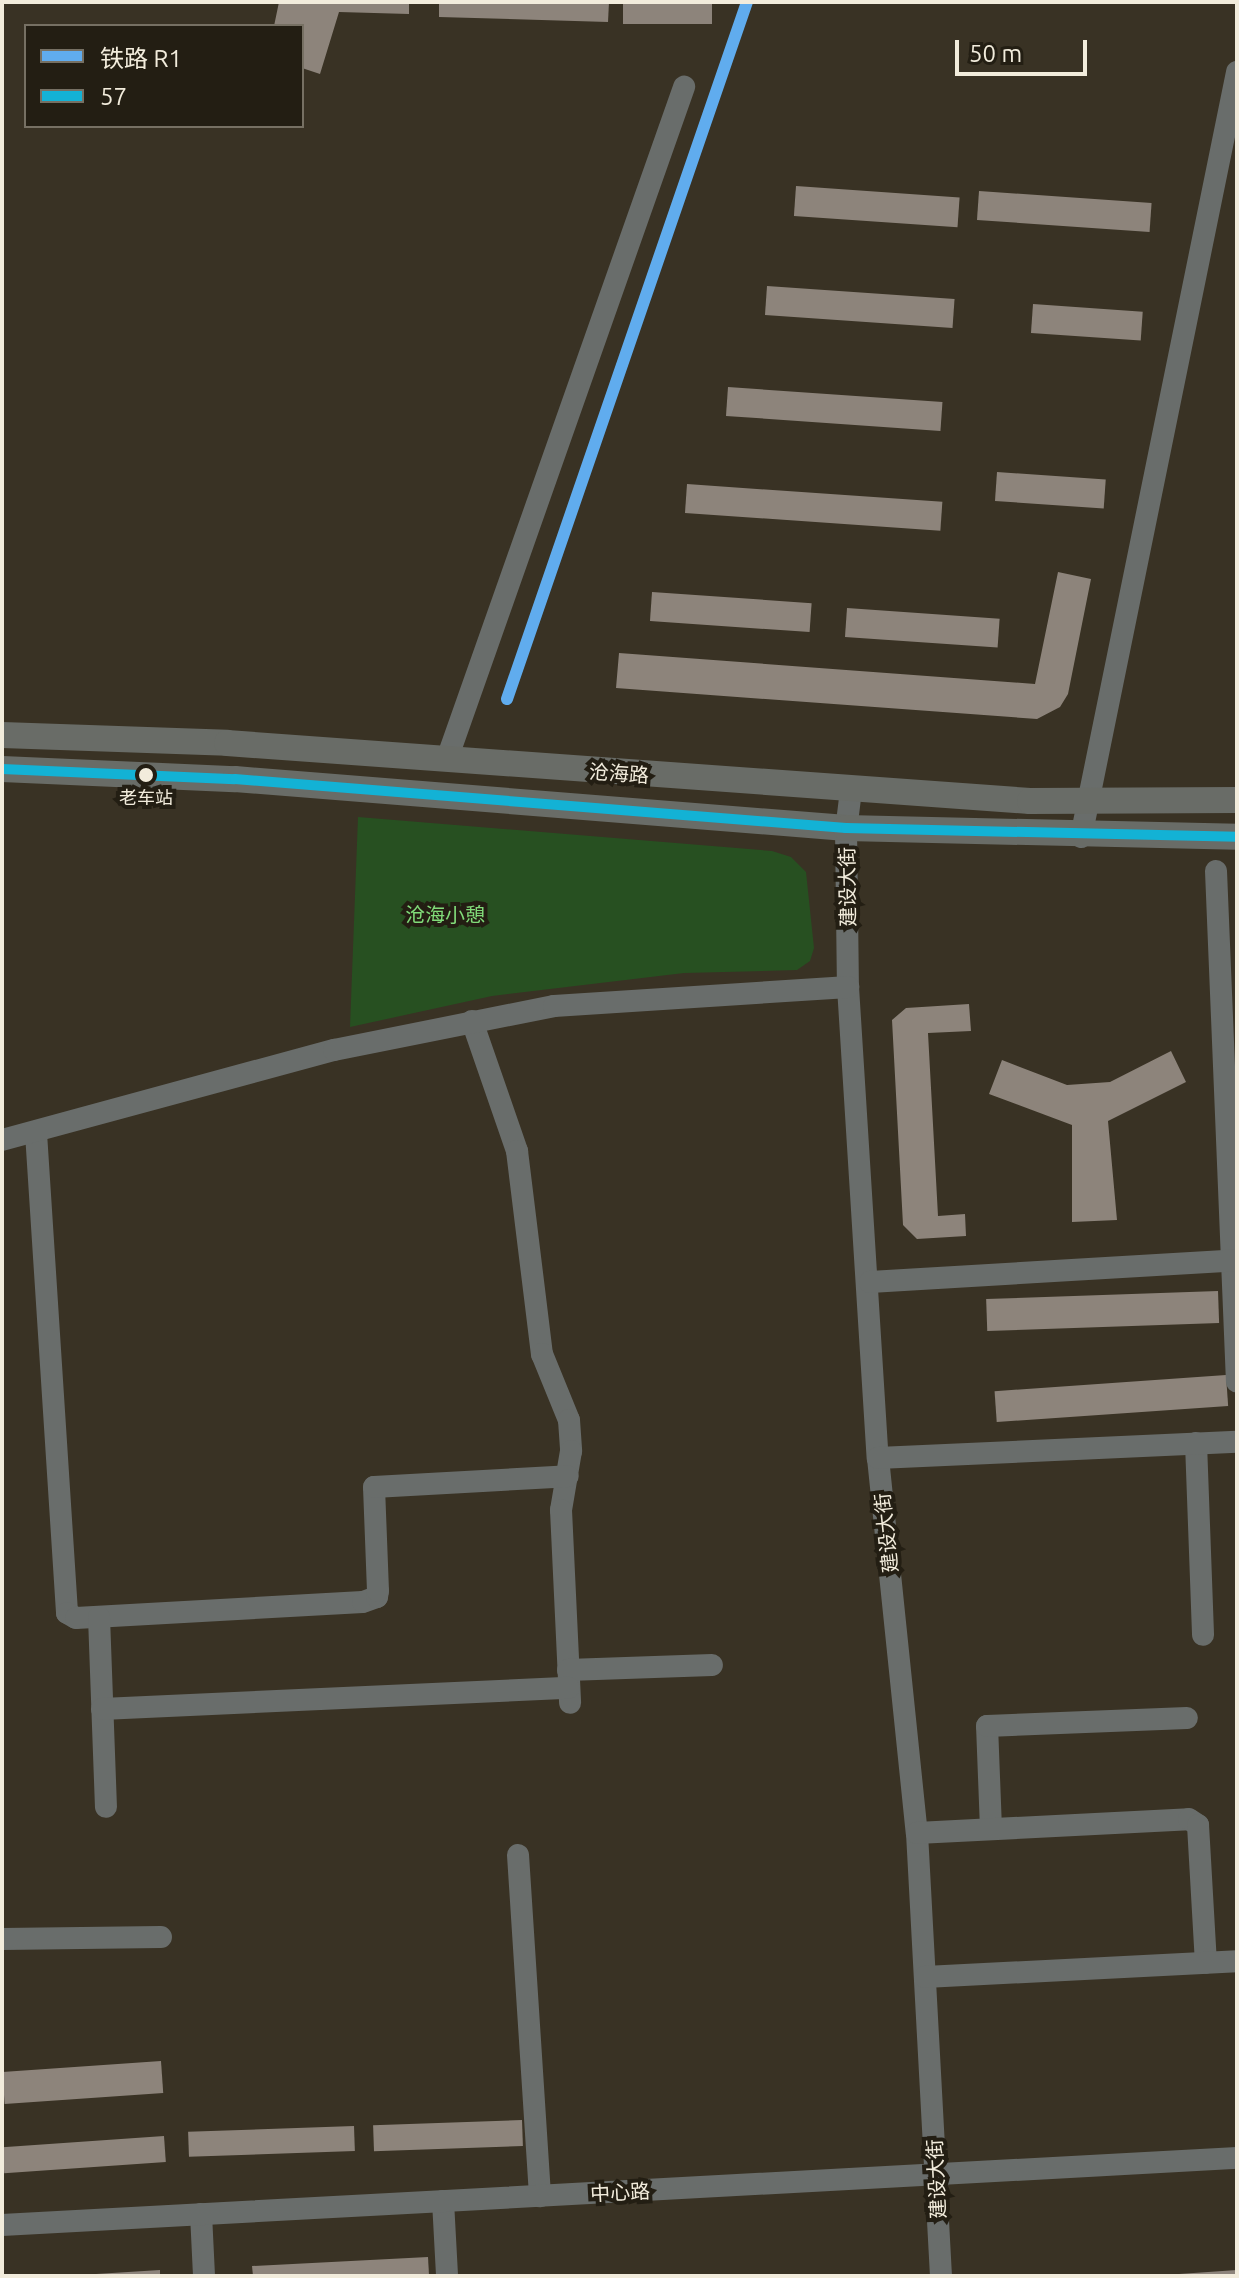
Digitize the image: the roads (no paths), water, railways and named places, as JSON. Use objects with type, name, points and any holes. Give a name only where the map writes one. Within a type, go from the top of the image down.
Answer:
[{"type":"main road","name":"沧海路","points":[[2,735],[227,743],[851,790],[1087,803],[1237,800]]},
{"type":"main road","name":"沧海路","points":[[2,769],[235,779],[846,828],[1081,837],[1237,837]]},
{"type":"street","points":[[1081,837],[1237,72]]},
{"type":"street","points":[[447,759],[684,87]]},
{"type":"street","name":"建设大街","points":[[851,790],[846,828],[848,987],[870,1282],[878,1458],[917,1833],[941,2276]]},
{"type":"street","points":[[1216,871],[1235,1260],[1237,1382]]},
{"type":"street","points":[[2,1140],[334,1050],[472,1021],[636,999],[848,987]]},
{"type":"street","points":[[472,1021],[517,1151],[542,1354],[569,1420],[568,1476],[561,1510],[569,1687]]},
{"type":"street","points":[[36,1133],[63,1607],[76,1618],[377,1597],[374,1487],[568,1476]]},
{"type":"street","points":[[870,1282],[1235,1260]]},
{"type":"street","points":[[878,1458],[1237,1442]]},
{"type":"street","points":[[1196,1443],[1203,1635]]},
{"type":"street","points":[[99,1617],[106,1807]]},
{"type":"street","points":[[102,1709],[569,1687],[712,1665]]},
{"type":"street","points":[[991,1829],[987,1726],[1187,1718]]},
{"type":"street","points":[[917,1833],[1189,1819],[1198,1825],[1206,1963]]},
{"type":"street","points":[[518,1855],[540,2196]]},
{"type":"street","points":[[2,1939],[161,1937]]},
{"type":"street","points":[[925,1977],[1237,1961]]},
{"type":"street","name":"中心路","points":[[2,2225],[1237,2158]]},
{"type":"street","points":[[443,2201],[447,2276]]},
{"type":"street","points":[[201,2214],[204,2276]]},
{"type":"rail line","name":"R1","points":[[507,699],[747,2]]},
{"type":"place","name":"老车站","points":[[146,775]]},
{"type":"park label","name":"沧海小憩","points":[[445,914]]}]
